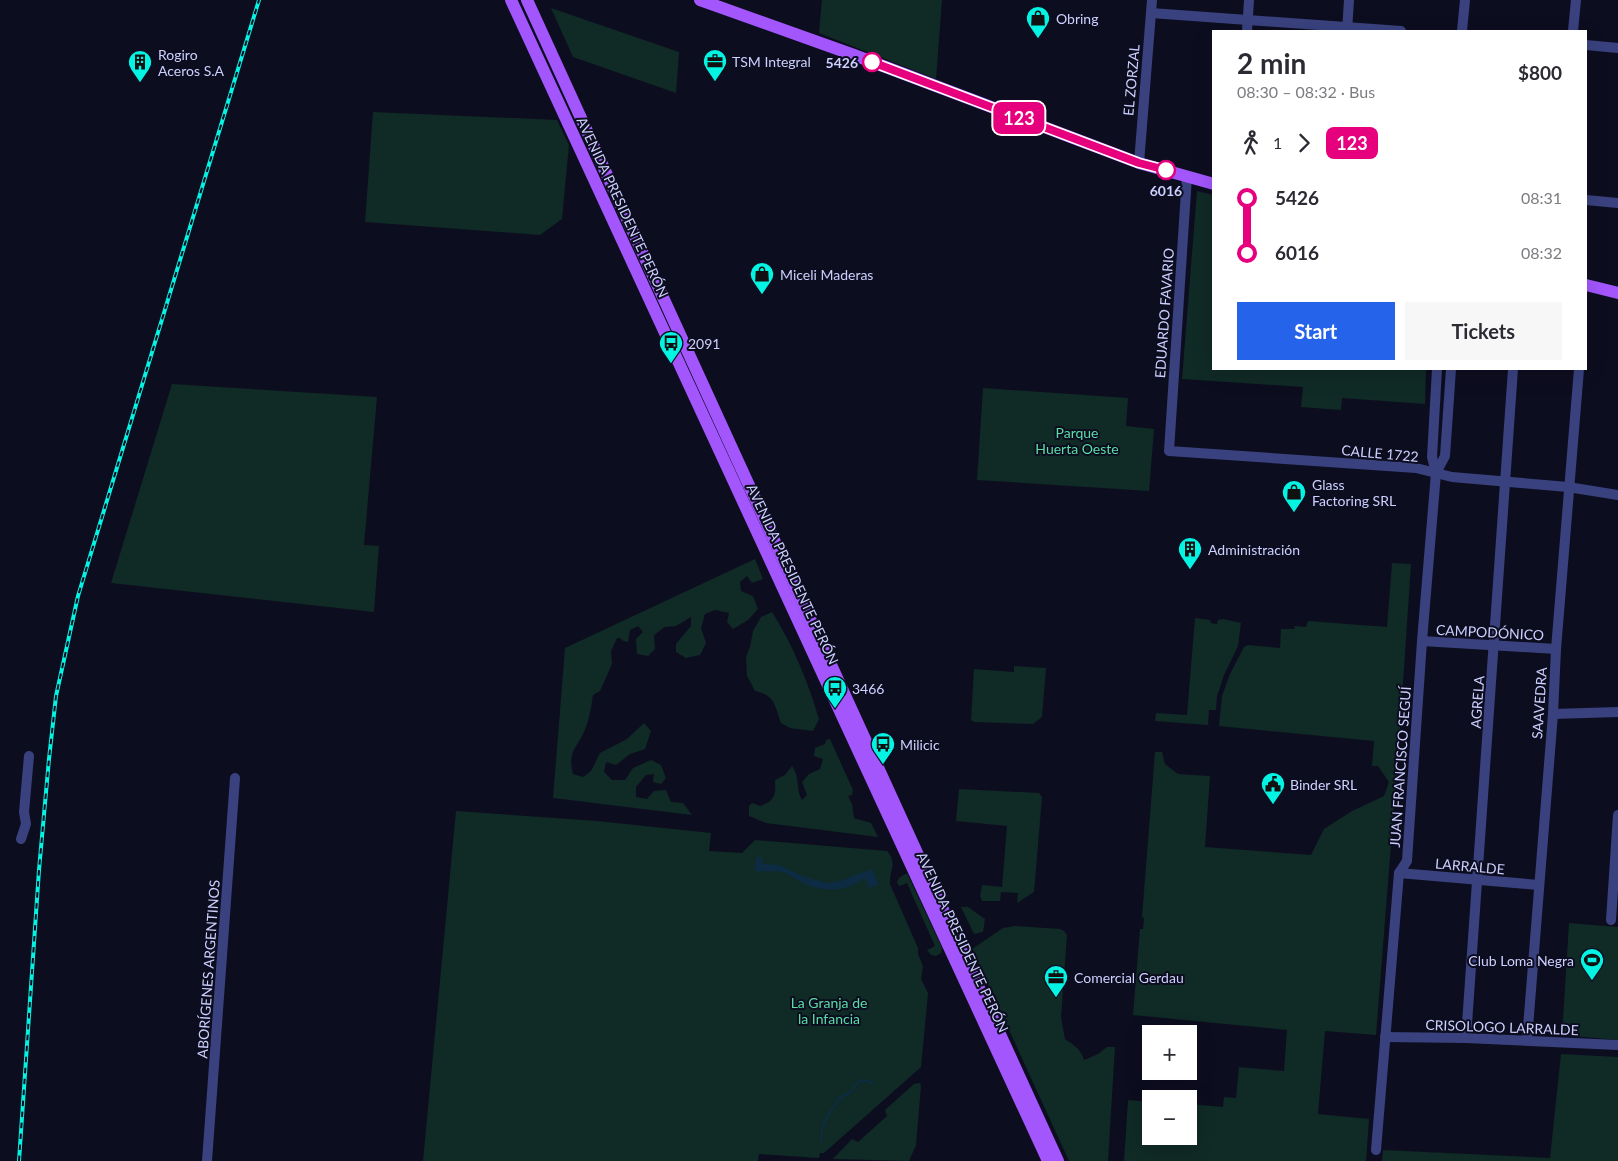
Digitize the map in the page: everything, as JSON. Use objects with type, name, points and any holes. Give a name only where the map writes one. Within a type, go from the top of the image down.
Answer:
[{"type":"main road","name":"AVENIDA PRESIDENTE PERÓN","points":[[511,0],[1048,1161]]},
{"type":"main road","name":"AVENIDA PRESIDENTE PERÓN","points":[[527,0],[1058,1161]]},
{"type":"main road","points":[[700,0],[854,55],[1139,163],[1212,183]]},
{"type":"main road","points":[[1587,285],[1618,293]]},
{"type":"street","name":"EL ZORZAL","points":[[1139,163],[1152,0]]},
{"type":"street","points":[[1247,30],[1249,0]]},
{"type":"street","points":[[1347,29],[1349,0]]},
{"type":"street","points":[[1462,30],[1464,0]]},
{"type":"street","points":[[1573,30],[1576,0]]},
{"type":"street","points":[[1151,12],[1374,30]]},
{"type":"street","points":[[1587,45],[1618,48]]},
{"type":"street","name":"EDUARDO FAVARIO","points":[[1168,451],[1187,176]]},
{"type":"street","points":[[1587,200],[1618,203]]},
{"type":"street","points":[[1436,370],[1432,456],[1436,473]]},
{"type":"street","points":[[1436,473],[1445,456],[1451,370]]},
{"type":"street","name":"AGRELA","points":[[1466,1038],[1513,370]]},
{"type":"street","name":"SAAVEDRA","points":[[1527,1040],[1568,487],[1579,370]]},
{"type":"street","name":"CALLE 1722","points":[[1168,451],[1416,468],[1452,477],[1568,487],[1618,495]]},
{"type":"street","name":"JUAN FRANCISCO SEGUÍ","points":[[1376,1150],[1399,873],[1407,861],[1436,473]]},
{"type":"street","name":"CAMPODÓNICO","points":[[1422,641],[1556,649]]},
{"type":"street","points":[[1552,714],[1618,712]]},
{"type":"street","points":[[20,839],[26,824],[24,812],[29,756]]},
{"type":"street","name":"ABORÍGENES ARGENTINOS","points":[[207,1161],[235,778]]},
{"type":"street","points":[[1611,920],[1618,815]]},
{"type":"street","name":"LARRALDE","points":[[1399,873],[1538,885]]},
{"type":"street","name":"CRISOLOGO LARRALDE","points":[[1386,1037],[1527,1040],[1618,1046]]},
{"type":"green space","points":[[822,0],[942,0],[936,79],[819,33]]},
{"type":"green space","points":[[551,8],[679,52],[676,93],[573,57]]},
{"type":"green space","points":[[373,112],[557,120],[569,145],[562,219],[540,235],[365,222]]},
{"type":"green space","points":[[1197,191],[1212,195],[1212,370],[1426,370],[1425,404],[1342,398],[1341,410],[1301,407],[1303,387],[1182,379]]},
{"type":"green space","points":[[172,384],[377,397],[364,545],[379,546],[374,612],[111,583]]},
{"type":"green space","name":"Parque Huerta Oeste","points":[[983,388],[1128,398],[1126,426],[1154,429],[1149,491],[977,480]]},
{"type":"green space","points":[[755,559],[763,579],[752,583],[747,576],[740,582],[741,591],[753,596],[758,609],[748,620],[733,629],[727,622],[729,613],[715,610],[705,614],[701,628],[706,643],[700,655],[686,658],[676,652],[676,644],[691,626],[691,617],[676,626],[665,627],[654,635],[655,649],[648,656],[637,654],[636,639],[643,632],[638,626],[630,630],[628,642],[617,638],[611,651],[612,664],[600,691],[593,695],[587,725],[572,757],[573,774],[583,777],[591,771],[600,753],[627,739],[644,723],[651,731],[645,749],[630,754],[616,765],[606,762],[604,772],[612,780],[625,780],[633,768],[651,760],[661,765],[666,778],[661,784],[653,782],[654,774],[646,775],[636,787],[636,797],[647,799],[654,791],[666,790],[671,802],[683,803],[692,815],[553,798],[565,648]]},
{"type":"green space","points":[[1392,563],[1411,564],[1376,1035],[1325,1031],[1318,1114],[1369,1119],[1366,1161],[1124,1161],[1128,1100],[1142,1101],[1142,1145],[1197,1145],[1197,1105],[1223,1107],[1224,1097],[1236,1098],[1239,1067],[1284,1071],[1287,1030],[1133,1015],[1140,929],[1143,929],[1144,918],[1142,917],[1155,752],[1162,752],[1165,764],[1178,774],[1210,776],[1205,847],[1311,855],[1324,829],[1352,811],[1384,796],[1389,782],[1378,766],[1372,766],[1374,741],[1219,726],[1222,696],[1230,674],[1244,647],[1248,645],[1280,648],[1281,629],[1295,629],[1294,626],[1306,627],[1308,621],[1387,627]]},
{"type":"green space","points":[[772,612],[793,651],[810,691],[819,719],[813,731],[790,728],[781,723],[773,702],[767,695],[755,691],[747,676],[746,657],[753,631],[761,617]]},
{"type":"green space","points":[[1195,618],[1210,620],[1211,623],[1217,624],[1218,620],[1223,619],[1241,623],[1238,646],[1224,675],[1217,696],[1216,710],[1209,710],[1208,725],[1155,721],[1156,713],[1187,715]]},
{"type":"green space","points":[[1014,666],[1046,668],[1042,717],[1033,724],[974,722],[971,720],[974,669],[1014,672]]},
{"type":"green space","points":[[830,739],[853,790],[852,795],[848,796],[852,804],[854,818],[871,823],[878,837],[766,823],[749,816],[749,806],[752,803],[760,806],[772,800],[775,794],[775,780],[785,775],[792,766],[802,800],[807,795],[802,782],[809,774],[820,769],[823,759],[814,756],[815,748],[825,744],[826,740]]},
{"type":"green space","points":[[959,789],[1039,793],[1042,797],[1034,892],[1017,903],[1018,893],[1001,892],[1000,901],[982,901],[980,896],[982,885],[1002,887],[1007,826],[956,821]]},
{"type":"green space","name":"La Granja de la Infancia","points":[[456,811],[597,821],[711,833],[709,851],[742,853],[755,840],[887,851],[893,863],[890,884],[918,948],[918,954],[923,966],[921,979],[928,993],[921,1067],[824,1153],[820,1153],[819,1158],[759,1154],[758,1161],[423,1161]]},
{"type":"green space","points":[[907,873],[942,948],[941,953],[936,956],[931,955],[927,950],[935,946],[907,883],[899,886],[897,882],[899,878]]},
{"type":"green space","points":[[961,907],[968,907],[985,919],[983,932],[974,934]]},
{"type":"green space","name":"Club Loma Negra","points":[[1569,923],[1618,927],[1618,1040],[1562,1035]]},
{"type":"green space","points":[[1015,926],[1060,929],[1064,931],[1067,935],[1061,1017],[1065,1039],[1079,1050],[1084,1060],[1098,1054],[1107,1047],[1115,1047],[1108,1161],[1069,1161],[972,949],[1003,928]]},
{"type":"green space","points":[[1561,1054],[1618,1057],[1618,1161],[1382,1161],[1383,1150],[1550,1158]]},
{"type":"green space","points":[[920,1083],[916,1145],[909,1161],[833,1159],[852,1139],[858,1142],[887,1116],[885,1110],[914,1084]]},
{"type":"water","points":[[756,857],[763,858],[762,864],[779,865],[802,876],[827,883],[840,881],[872,869],[879,884],[869,888],[865,878],[850,886],[827,890],[803,883],[786,873],[755,871]]},
{"type":"waterway","points":[[821,1141],[823,1124],[839,1098],[851,1092],[858,1082],[863,1080],[873,1083]]},
{"type":"railway","points":[[19,1161],[39,870],[56,696],[78,596],[259,0]]},
{"type":"bus line","name":"123","points":[[872,62],[1139,163],[1166,170]]},
{"type":"place","name":"Obring","points":[[1038,39]]},
{"type":"place","name":"5426","points":[[872,62]]},
{"type":"place","name":"TSM Integral","points":[[715,82]]},
{"type":"place","name":"Rogiro Aceros S.A","points":[[140,83]]},
{"type":"place","name":"6016","points":[[1166,170]]},
{"type":"place","name":"Miceli Maderas","points":[[762,295]]},
{"type":"place","name":"2091","points":[[671,364]]},
{"type":"place","name":"Glass Factoring SRL","points":[[1294,513]]},
{"type":"place","name":"Administración","points":[[1190,570]]},
{"type":"place","name":"3466","points":[[835,709]]},
{"type":"place","name":"Milicic","points":[[883,765]]},
{"type":"place","name":"Binder SRL","points":[[1273,805]]},
{"type":"place","name":"Club Loma Negra","points":[[1592,981]]},
{"type":"place","name":"Comercial Gerdau","points":[[1056,998]]}]
